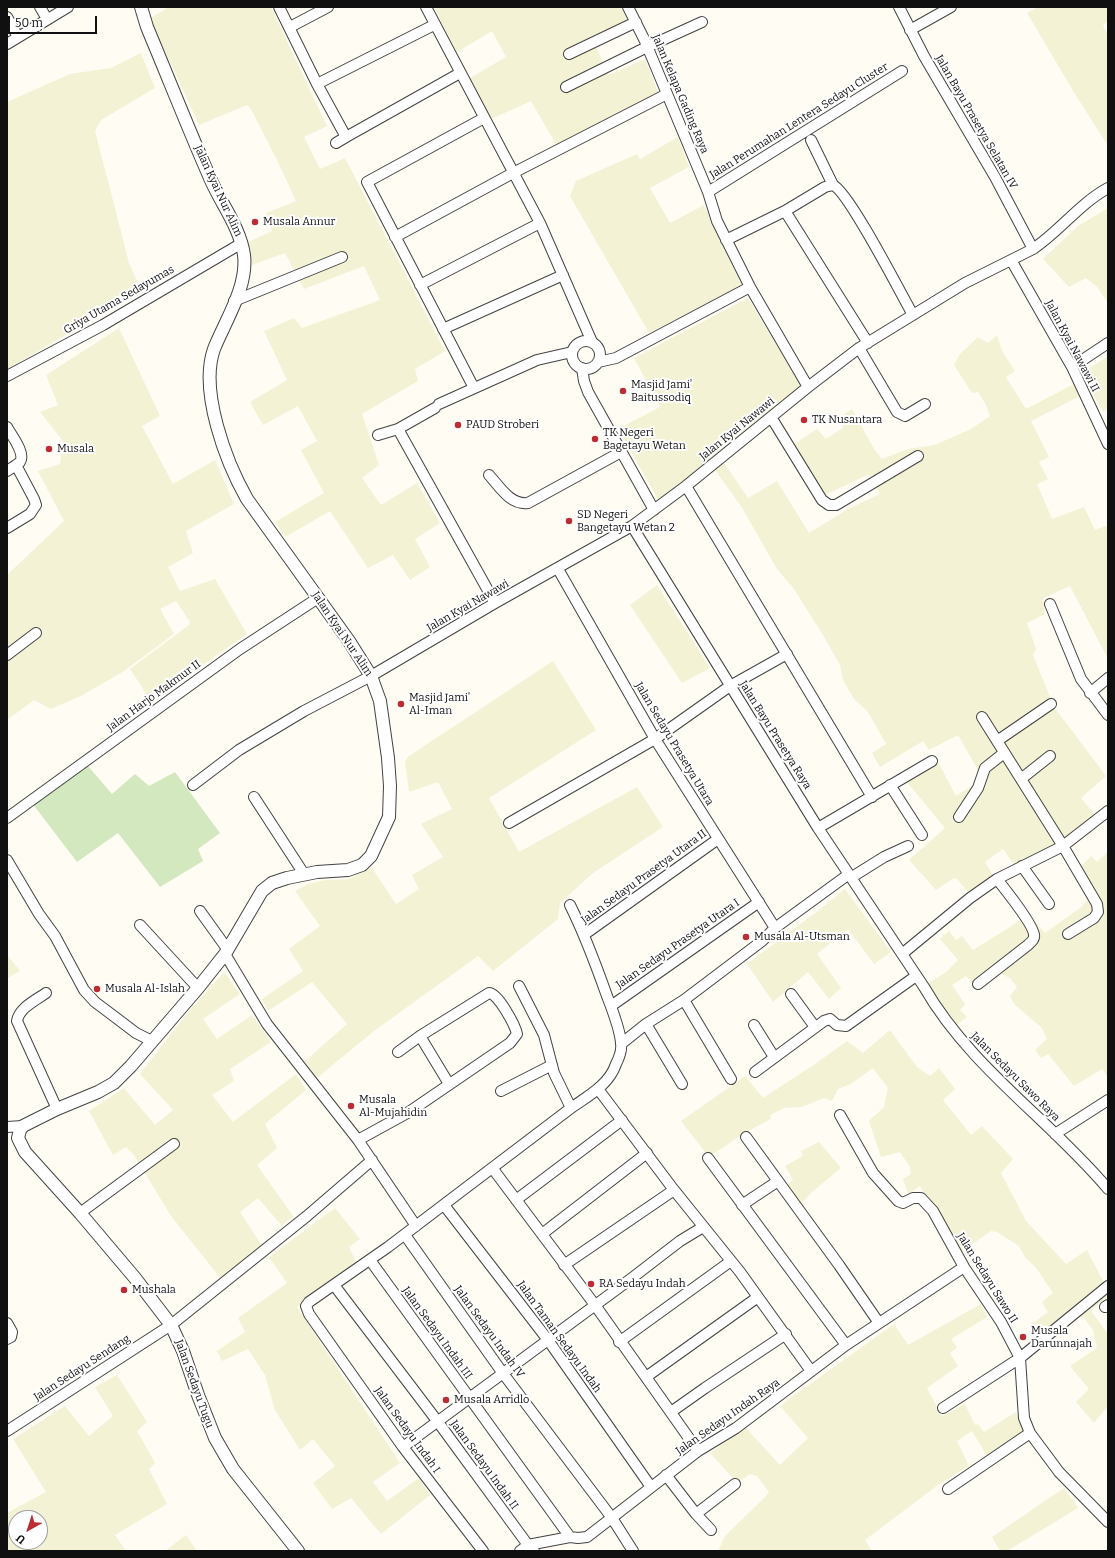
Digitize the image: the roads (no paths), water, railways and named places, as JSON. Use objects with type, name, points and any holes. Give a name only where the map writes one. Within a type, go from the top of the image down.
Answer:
[{"type":"street","points":[[40,7],[47,19]]},
{"type":"street","points":[[7,44],[68,7]]},
{"type":"street","name":"Jalan Kyai Nur Alim","points":[[7,1126],[22,1126],[57,1109],[98,1092],[114,1083],[131,1066],[227,952],[262,891],[272,884],[287,878],[304,874],[348,870],[362,865],[371,856],[389,817],[390,786],[388,758],[380,701],[371,676],[349,641],[247,499],[237,482],[219,434],[209,384],[210,367],[214,349],[244,273],[242,243],[205,167],[147,27],[141,7]]},
{"type":"street","points":[[279,7],[317,84],[346,137]]},
{"type":"street","points":[[290,27],[328,7]]},
{"type":"street","points":[[426,7],[434,25],[540,223],[592,342],[598,349],[600,354],[598,362]]},
{"type":"street","name":"Jalan Kelapa Gading Raya","points":[[628,7],[647,47],[708,192],[717,221],[750,287],[808,387]]},
{"type":"street","name":"Jalan Bayu Prasetya Selatan IV","points":[[899,7],[910,30],[995,177],[1033,249]]},
{"type":"street","points":[[910,30],[951,7]]},
{"type":"street","points":[[7,17],[18,37]]},
{"type":"street","points":[[569,54],[636,22]]},
{"type":"street","points":[[566,87],[702,22]]},
{"type":"street","points":[[317,84],[434,25]]},
{"type":"street","name":"Jalan Perumahan Lentera Sedayu Cluster","points":[[708,192],[902,71]]},
{"type":"street","points":[[336,143],[460,73]]},
{"type":"street","points":[[395,237],[513,173],[667,94]]},
{"type":"street","points":[[474,388],[367,182],[484,118]]},
{"type":"street","points":[[811,140],[833,185],[839,189],[858,217],[913,315]]},
{"type":"street","points":[[726,240],[785,212],[799,201],[825,187],[833,185]]},
{"type":"street","name":"Jalan Kyai Nawawi","points":[[193,785],[239,750],[304,711],[371,676],[495,603],[558,569],[632,526],[686,486],[808,387],[864,346],[965,283],[1033,249],[1042,243],[1089,201],[1108,188]]},
{"type":"street","points":[[785,212],[864,346],[897,412],[905,416],[909,415],[925,404]]},
{"type":"street","points":[[420,285],[540,223]]},
{"type":"street","name":"Griya Utama Sedayumas","points":[[7,376],[103,325],[242,243]]},
{"type":"street","points":[[234,301],[342,257]]},
{"type":"street","name":"Jalan Kyai Nawawi II","points":[[1011,260],[1072,367],[1108,444]]},
{"type":"street","points":[[443,329],[563,275]]},
{"type":"street","points":[[592,342],[587,341],[577,343],[572,352],[574,362],[582,368],[591,368],[598,362],[616,358],[750,287]]},
{"type":"street","points":[[1072,367],[1108,343]]},
{"type":"street","points":[[378,435],[398,429],[437,406],[537,360],[572,352]]},
{"type":"street","points":[[582,368],[584,381],[588,392],[654,510]]},
{"type":"street","points":[[771,417],[822,500],[829,505],[836,505],[918,456]]},
{"type":"street","points":[[7,427],[22,457],[16,465],[7,471]]},
{"type":"street","points":[[398,429],[495,603]]},
{"type":"street","points":[[489,475],[514,502],[521,504],[528,503],[621,452]]},
{"type":"street","points":[[7,528],[30,514],[36,505],[16,465]]},
{"type":"street","points":[[686,486],[872,796]]},
{"type":"street","name":"Jalan Bayu Prasetya Raya","points":[[632,526],[818,828],[902,954]]},
{"type":"street","name":"Jalan Sedayu Prasetya Utara","points":[[558,569],[655,739],[775,928]]},
{"type":"street","name":"Jalan Harjo Makmur II","points":[[9,813],[240,649],[318,598]]},
{"type":"street","points":[[1050,604],[1080,680],[1108,714]]},
{"type":"street","points":[[7,655],[36,633]]},
{"type":"street","points":[[509,823],[655,739],[730,686],[787,654]]},
{"type":"street","points":[[1090,693],[1108,678]]},
{"type":"street","points":[[997,741],[1051,704]]},
{"type":"street","points":[[982,717],[1063,846],[1098,908],[1098,912],[1094,918],[1068,934]]},
{"type":"street","points":[[959,817],[978,788],[985,768],[1004,753]]},
{"type":"street","points":[[1021,780],[1050,756]]},
{"type":"street","points":[[818,828],[932,761]]},
{"type":"street","points":[[890,785],[922,836]]},
{"type":"street","points":[[254,797],[304,874]]},
{"type":"street","points":[[902,954],[970,898],[997,879],[1063,846],[1108,811]]},
{"type":"street","name":"Jalan Sedayu Prasetya Utara II","points":[[584,934],[718,838]]},
{"type":"street","points":[[621,1044],[646,1024],[684,1000],[762,941],[775,928],[850,876],[884,857],[908,846]]},
{"type":"street","points":[[7,860],[54,936],[84,990],[95,1002],[136,1033],[152,1041]]},
{"type":"street","points":[[1022,866],[1049,904]]},
{"type":"street","points":[[978,984],[1028,945],[1035,936],[1021,912],[997,879]]},
{"type":"street","name":"Jalan Sedayu Prasetya Utara I","points":[[611,1006],[759,902]]},
{"type":"street","points":[[334,1285],[405,1235],[598,1089],[612,1073],[616,1065],[621,1044],[611,1006],[584,934],[570,905]]},
{"type":"street","points":[[200,911],[227,952],[267,1024],[358,1140],[416,1226]]},
{"type":"street","points":[[140,925],[198,988]]},
{"type":"street","name":"Jalan Sedayu Sawo Raya","points":[[902,954],[934,1005],[975,1056],[1086,1163],[1108,1189]]},
{"type":"street","points":[[755,1072],[824,1021],[830,1019],[841,1026],[846,1026],[916,976]]},
{"type":"street","points":[[519,986],[544,1036],[558,1082],[571,1108]]},
{"type":"street","points":[[46,993],[21,1012],[17,1021],[57,1109]]},
{"type":"street","points":[[358,1140],[409,1112],[510,1043],[516,1037],[516,1032],[494,994],[489,993],[420,1036],[398,1052]]},
{"type":"street","points":[[791,994],[815,1027]]},
{"type":"street","points":[[684,1000],[731,1079]]},
{"type":"street","points":[[646,1024],[682,1084]]},
{"type":"street","points":[[754,1025],[774,1057]]},
{"type":"street","points":[[420,1036],[449,1084]]},
{"type":"street","points":[[501,1091],[552,1065]]},
{"type":"street","points":[[598,1089],[674,1190],[731,1261],[786,1334],[811,1371]]},
{"type":"street","points":[[1055,1134],[1108,1100]]},
{"type":"street","name":"Jalan Sedayu Sawo II","points":[[840,1115],[874,1173],[898,1201],[903,1203],[918,1197],[928,1204],[964,1267],[1001,1322],[1020,1358],[1024,1418],[1030,1434],[1059,1472],[1108,1522]]},
{"type":"street","points":[[516,1200],[622,1120]]},
{"type":"street","name":"Jalan Sedayu Tugu","points":[[22,1126],[18,1138],[24,1152],[80,1213],[135,1278],[170,1325],[183,1351],[207,1419],[223,1455],[298,1551]]},
{"type":"street","points":[[746,1137],[839,1264],[879,1323]]},
{"type":"street","points":[[80,1213],[174,1144]]},
{"type":"street","points":[[542,1234],[647,1153]]},
{"type":"street","points":[[708,1158],[846,1345]]},
{"type":"street","name":"Jalan Sedayu Sendang","points":[[7,1430],[170,1325],[307,1216],[372,1160]]},
{"type":"street","points":[[493,1169],[595,1306],[619,1342],[646,1377],[698,1451]]},
{"type":"street","points":[[742,1205],[778,1181]]},
{"type":"street","points":[[564,1265],[674,1190]]},
{"type":"street","name":"Jalan Taman Sedayu Indah","points":[[444,1205],[548,1340],[651,1486]]},
{"type":"street","points":[[403,1446],[438,1422],[502,1372],[595,1306],[680,1240],[703,1227]]},
{"type":"street","name":"Jalan Sedayu Indah IV","points":[[405,1235],[502,1372],[612,1518]]},
{"type":"street","name":"Jalan Sedayu Indah III","points":[[370,1260],[570,1537]]},
{"type":"street","points":[[619,1342],[731,1261]]},
{"type":"street","name":"Jalan Sedayu Indah Raya","points":[[527,1549],[570,1537],[587,1537],[698,1451],[753,1416],[846,1345],[964,1267]]},
{"type":"street","name":"Jalan Sedayu Indah I","points":[[334,1285],[307,1304],[306,1308],[403,1446],[483,1551]]},
{"type":"street","name":"Jalan Sedayu Indah II","points":[[334,1285],[438,1422],[527,1549]]},
{"type":"street","points":[[943,1408],[1020,1358],[1108,1286]]},
{"type":"street","points":[[646,1377],[758,1297]]},
{"type":"street","points":[[7,1323],[12,1332],[11,1337],[7,1339]]},
{"type":"street","points":[[671,1412],[786,1334]]},
{"type":"street","points":[[948,1489],[1030,1434]]},
{"type":"street","points":[[666,1475],[696,1514],[711,1530]]},
{"type":"street","points":[[696,1514],[735,1484]]},
{"type":"street","points":[[612,1518],[633,1551]]},
{"type":"place","name":"Musala Annur","points":[[255,222]]},
{"type":"place","name":"Masjid Jami' Baitussodiq","points":[[623,391]]},
{"type":"place","name":"TK Nusantara","points":[[804,420]]},
{"type":"place","name":"PAUD Stroberi","points":[[458,425]]},
{"type":"place","name":"TK Negeri Bagetayu Wetan","points":[[595,439]]},
{"type":"place","name":"Musala","points":[[49,449]]},
{"type":"place","name":"SD Negeri Bangetayu Wetan 2","points":[[569,521]]},
{"type":"place","name":"Masjid Jami' Al-Iman","points":[[401,704]]},
{"type":"place","name":"Musala Al-Utsman","points":[[746,937]]},
{"type":"place","name":"Musala Al-Islah","points":[[97,989]]},
{"type":"place","name":"Musala Al-Mujahidin","points":[[351,1106]]},
{"type":"place","name":"RA Sedayu Indah","points":[[591,1284]]},
{"type":"place","name":"Mushala","points":[[124,1290]]},
{"type":"place","name":"Musala Darunnajah","points":[[1023,1337]]},
{"type":"place","name":"Musala Arridlo","points":[[446,1400]]}]
